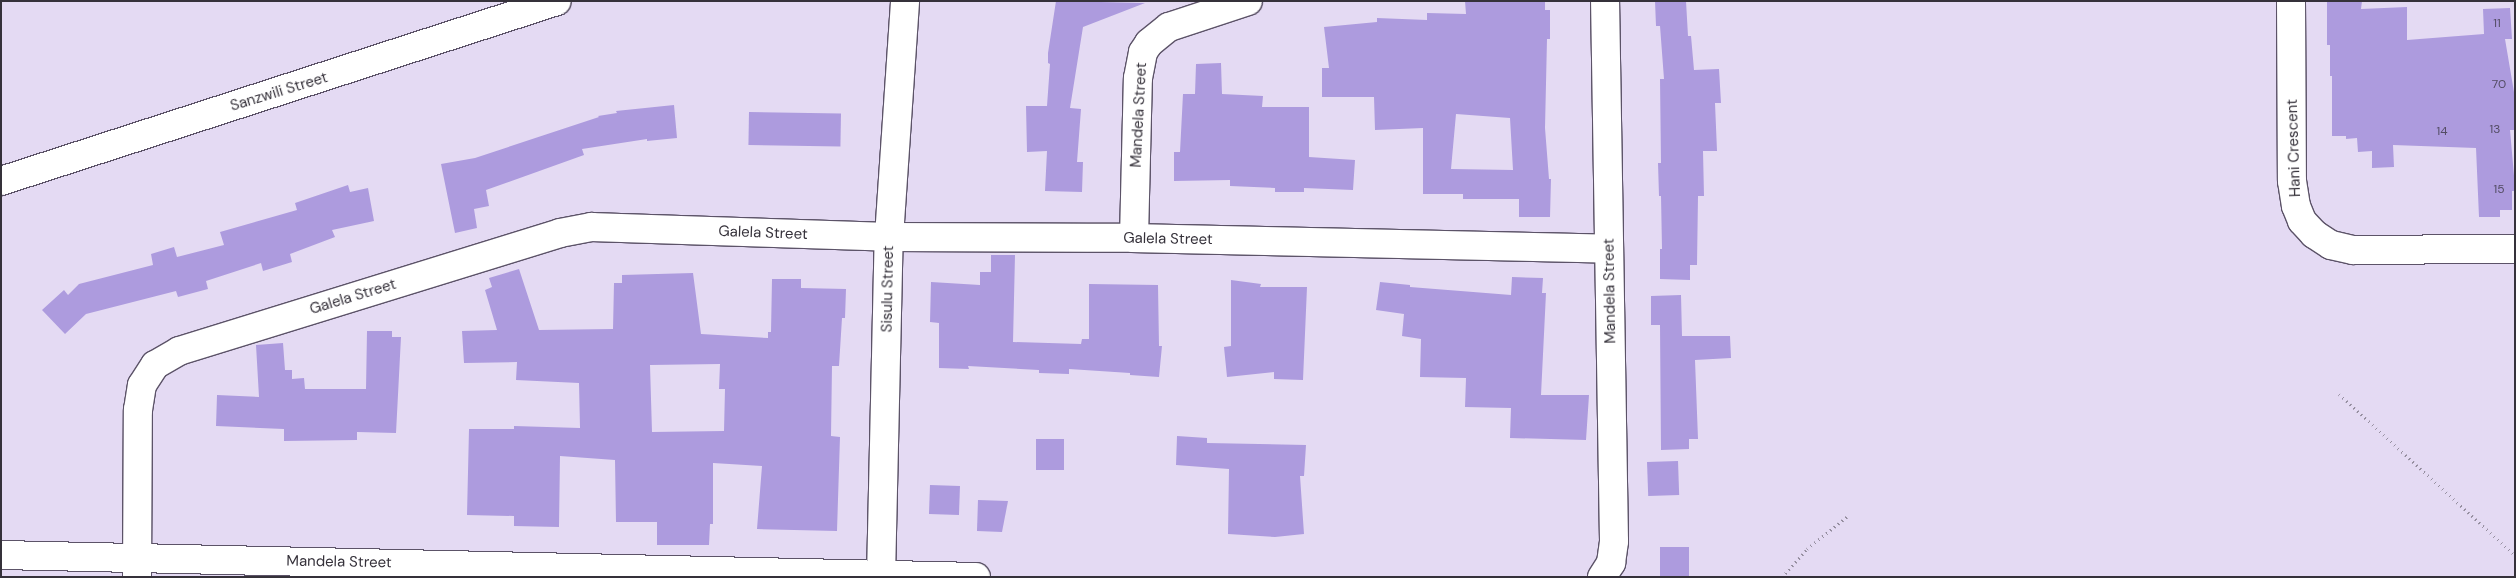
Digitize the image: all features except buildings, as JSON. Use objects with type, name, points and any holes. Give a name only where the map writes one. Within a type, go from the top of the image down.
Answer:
[{"type":"street","name":"Sanzwili Street","points":[[1,181],[325,78],[557,1]]},
{"type":"street","name":"Sisulu Street","points":[[881,576],[889,237],[905,1]]},
{"type":"street","name":"Mandela Street","points":[[1134,238],[1138,78],[1143,52],[1149,43],[1169,27],[1248,1]]},
{"type":"street","name":"Mandela Street","points":[[1603,576],[1611,563],[1614,541],[1604,1]]},
{"type":"street","name":"Hani Crescent","points":[[2291,1],[2292,181],[2296,206],[2302,221],[2314,234],[2331,244],[2353,250],[2515,249]]},
{"type":"street","name":"Galela Street","points":[[137,567],[138,410],[142,385],[155,365],[179,351],[560,233],[591,227],[889,237],[1134,238],[1609,249]]},
{"type":"street","name":"Mandela Street","points":[[1,555],[137,567],[976,577]]},
{"type":"path","points":[[2338,394],[2515,555]]},
{"type":"path","points":[[1782,577],[1807,549],[1849,515]]}]
